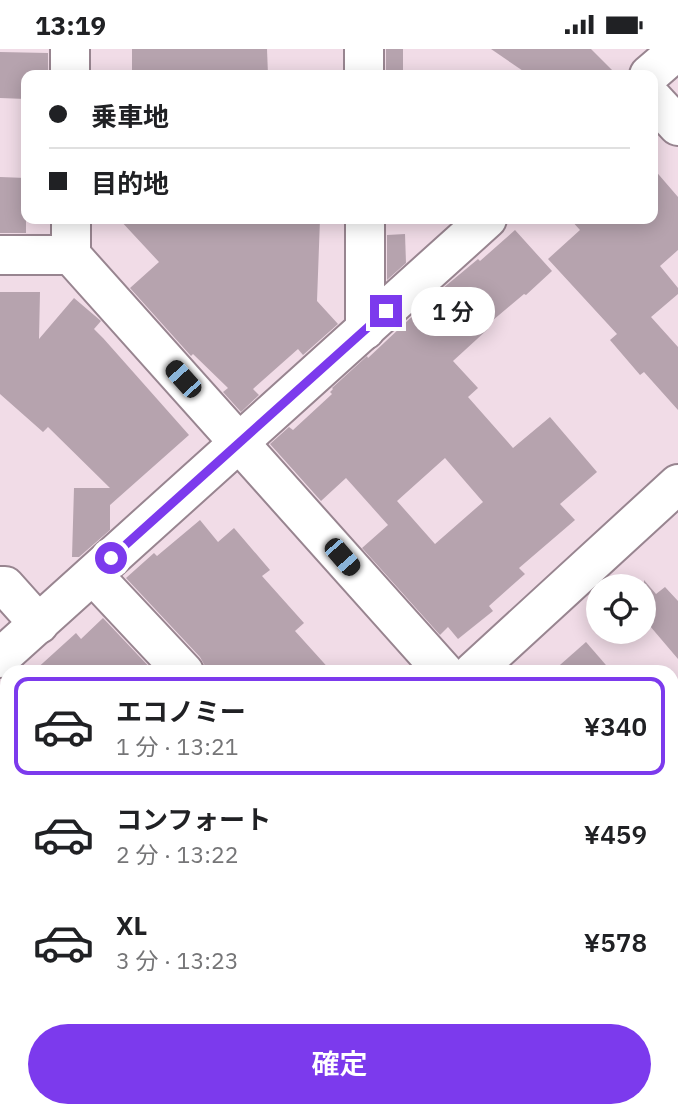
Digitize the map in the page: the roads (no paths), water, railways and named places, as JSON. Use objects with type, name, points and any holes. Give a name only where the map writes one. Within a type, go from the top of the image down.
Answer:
[{"type":"street","points":[[70,49],[70,70]]},
{"type":"street","points":[[364,49],[364,70]]},
{"type":"street","points":[[644,49],[644,70]]},
{"type":"street","points":[[655,70],[678,50]]},
{"type":"street","points":[[658,105],[678,127]]},
{"type":"street","points":[[365,224],[365,330]]},
{"type":"street","points":[[0,658],[482,224]]},
{"type":"street","points":[[0,255],[71,237],[240,442],[438,665]]},
{"type":"street","points":[[481,665],[678,484]]},
{"type":"street","points":[[93,575],[177,665]]},
{"type":"street","points":[[0,586],[5,586],[40,624]]}]
